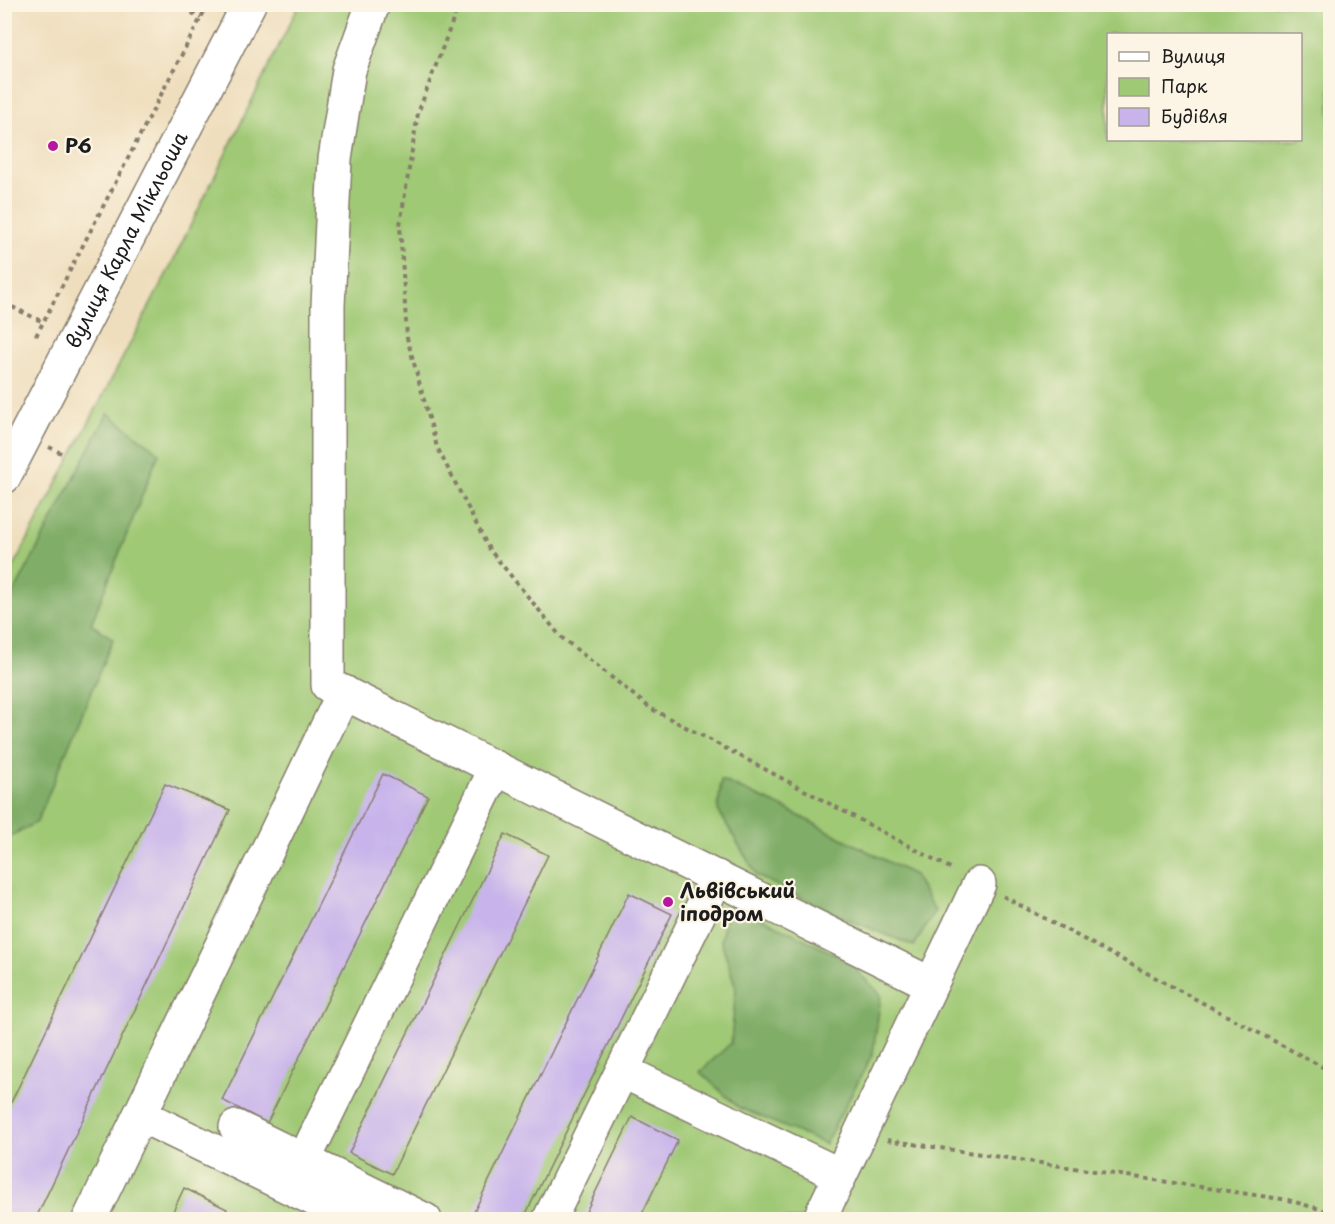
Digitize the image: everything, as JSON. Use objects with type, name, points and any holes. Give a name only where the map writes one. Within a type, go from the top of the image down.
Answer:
[{"type":"street","name":"вулиця Карла Мікльоша","points":[[4,477],[249,4]]},
{"type":"street","points":[[373,4],[349,70],[335,159],[328,295],[328,685],[932,984]]},
{"type":"street","points":[[89,1220],[344,692]]},
{"type":"street","points":[[304,1160],[496,768]]},
{"type":"street","points":[[549,1220],[717,877]]},
{"type":"street","points":[[819,1220],[979,884]]},
{"type":"street","points":[[622,1071],[840,1175]]},
{"type":"street","points":[[140,1115],[357,1220]]},
{"type":"street","points":[[236,1127],[425,1220]]},
{"type":"path","points":[[176,4],[201,18]]},
{"type":"path","points":[[36,336],[208,4]]},
{"type":"path","points":[[459,4],[418,113],[400,225],[407,338],[437,447],[489,549],[561,637],[650,708],[1330,1071]]},
{"type":"path","points":[[4,303],[43,322]]},
{"type":"path","points":[[859,1135],[1288,1200],[1330,1212]]},
{"type":"green space","name":"Львівський іподром","points":[[299,5],[1330,5],[1330,1219],[5,1219],[4,585],[169,269]]},
{"type":"green space","points":[[108,413],[159,453],[91,624],[113,639],[37,822],[5,839],[5,610]]},
{"type":"green space","points":[[721,780],[778,805],[914,875],[935,911],[914,946],[840,916],[757,876],[718,810]]},
{"type":"green space","points":[[729,902],[845,959],[881,995],[873,1053],[825,1144],[738,1107],[700,1072],[731,1043],[736,988],[721,940]]},
{"type":"building","points":[[383,774],[428,796],[267,1123],[222,1100]]},
{"type":"building","points":[[165,784],[230,810],[35,1220],[4,1220],[4,1117]]},
{"type":"building","points":[[505,834],[548,855],[392,1174],[349,1153]]},
{"type":"building","points":[[629,893],[672,914],[523,1220],[470,1220]]},
{"type":"building","points":[[632,1117],[678,1140],[639,1220],[582,1220]]},
{"type":"building","points":[[184,1188],[227,1209],[222,1220],[169,1220]]},
{"type":"place","name":"P6","points":[[53,146]]},
{"type":"place","name":"Львівський іподром","points":[[668,902]]}]
